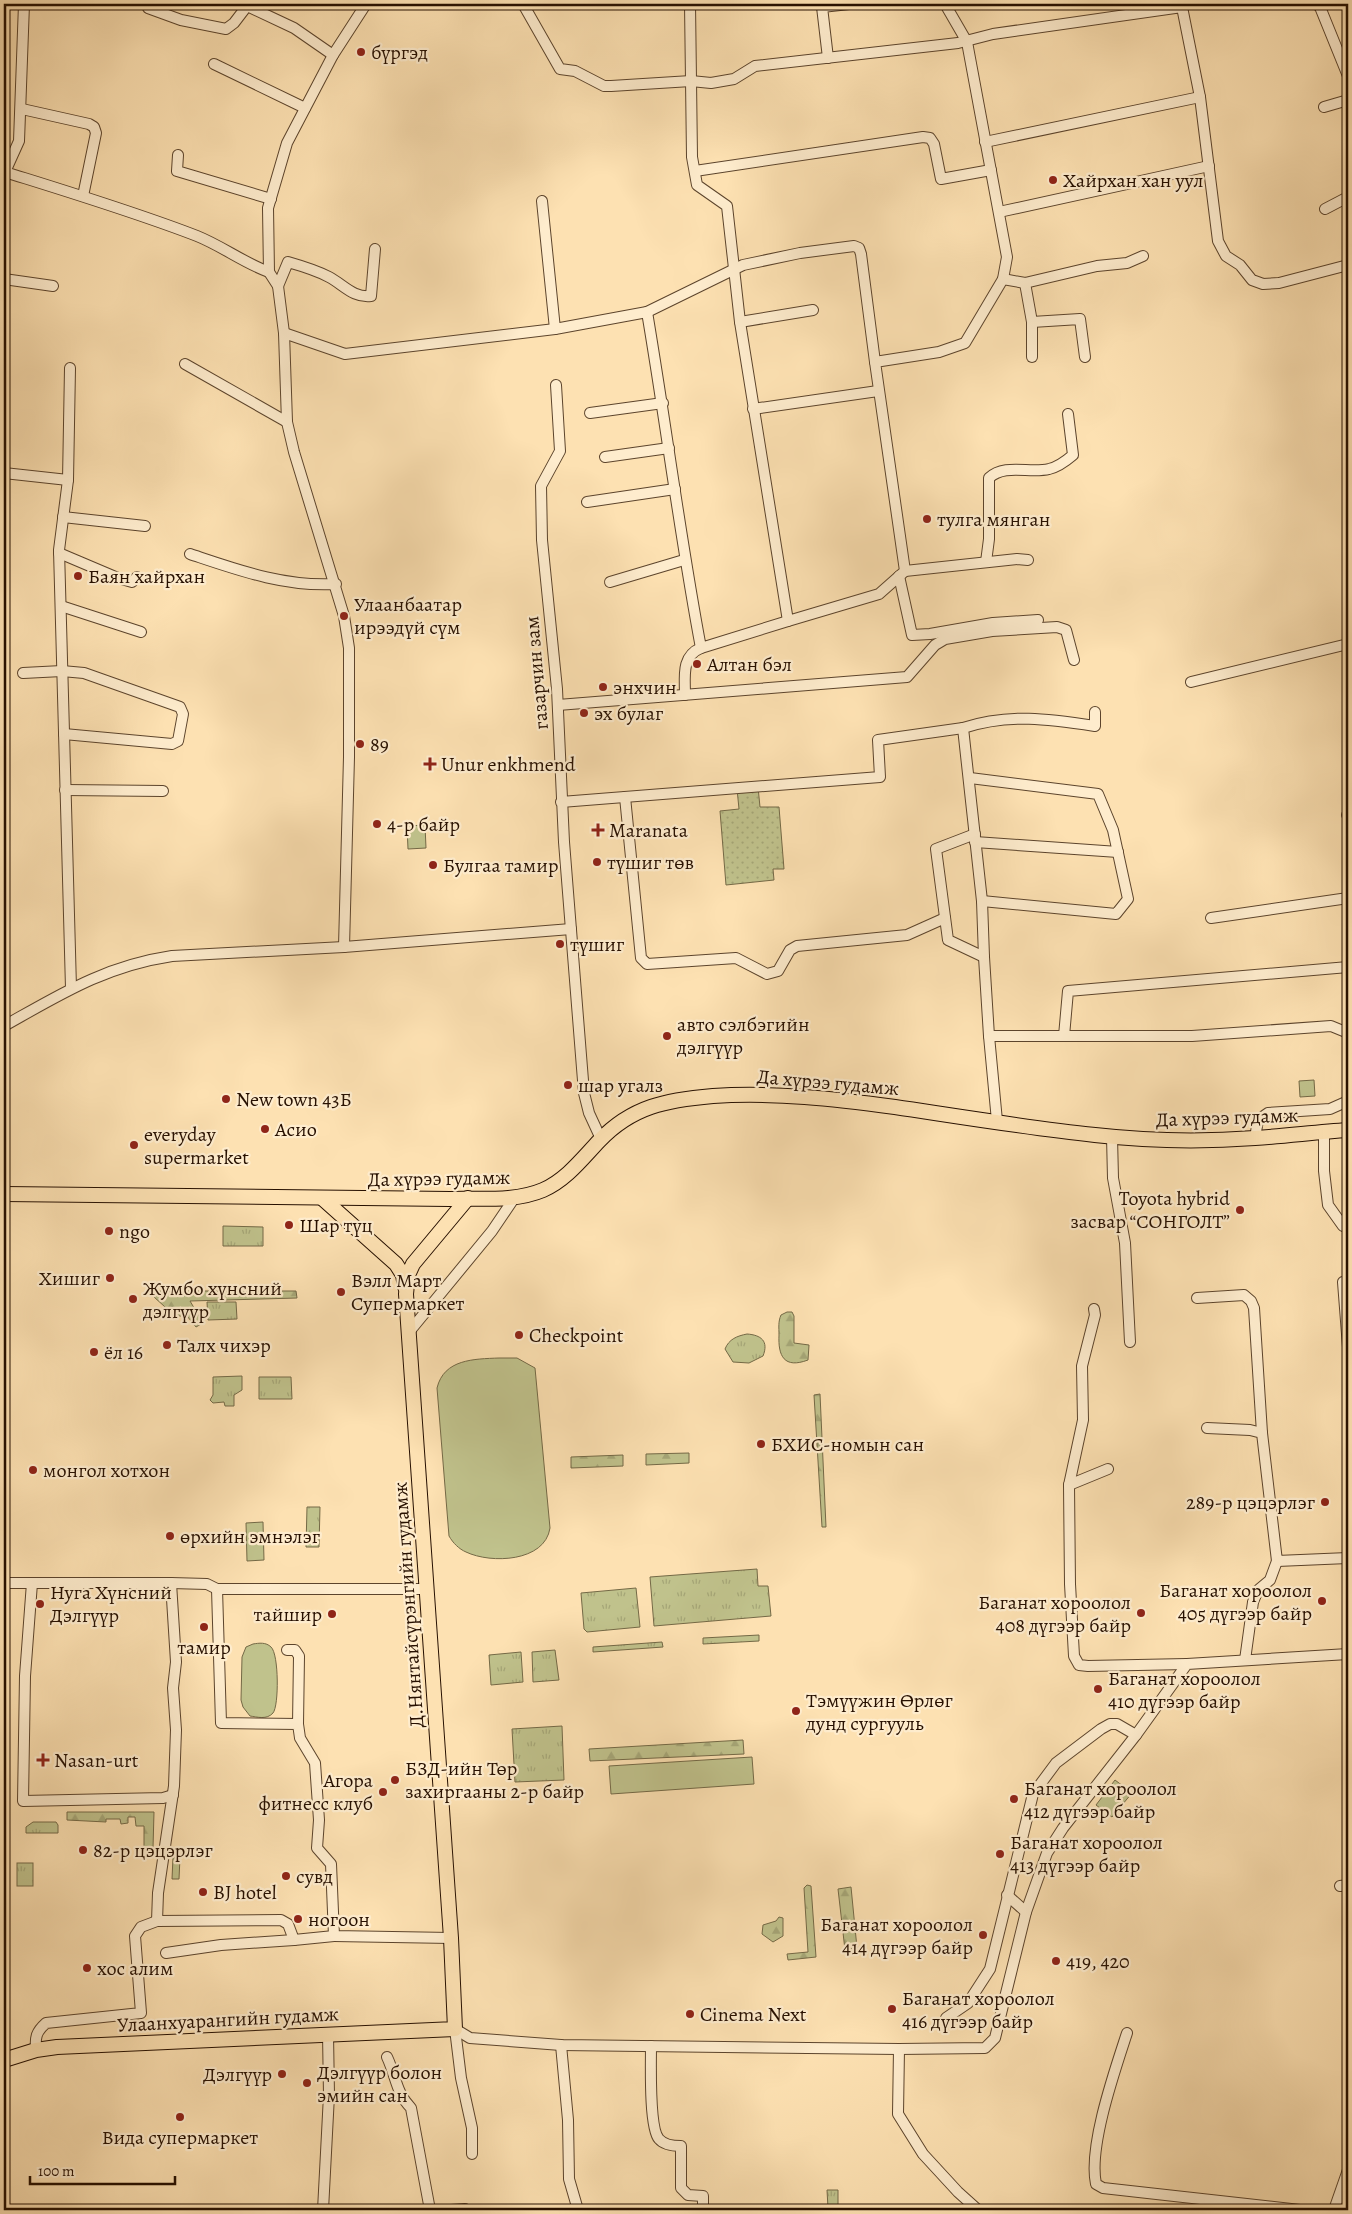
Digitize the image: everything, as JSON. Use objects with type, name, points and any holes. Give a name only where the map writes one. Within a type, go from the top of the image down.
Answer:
[{"type":"main road","name":"Да хүрээ гудамж","points":[[4,1194],[322,1198],[516,1198],[536,1193],[553,1185],[576,1166],[601,1139],[635,1112],[672,1100],[714,1096],[764,1094],[812,1097],[1112,1137],[1177,1141],[1254,1138],[1348,1130]]},
{"type":"main road","points":[[322,1198],[396,1264],[404,1278],[406,1294]]},
{"type":"main road","name":"Д.Нянтайсүрэнгийн гудамж","points":[[455,2029],[451,1938],[406,1294],[408,1278],[413,1264],[468,1198]]},
{"type":"main road","name":"Улаанхуарангийн гудамж","points":[[4,2060],[36,2050],[56,2047],[455,2029]]},
{"type":"street","points":[[24,4],[22,110],[19,141],[7,159],[4,174],[84,196],[199,237],[249,264],[269,272]]},
{"type":"street","points":[[344,947],[348,648],[344,616],[336,584],[294,452],[287,422],[284,333],[278,286],[269,272],[268,208],[287,143],[333,56],[366,4]]},
{"type":"street","points":[[523,4],[560,69],[575,71],[604,86],[691,81],[711,83],[734,79],[755,66],[967,42],[994,34],[1182,6],[1200,96],[1218,241],[1226,256],[1240,265],[1252,280],[1263,284],[1279,283],[1348,265]]},
{"type":"street","points":[[690,4],[692,157],[694,171],[697,185],[727,206],[740,322],[788,621]]},
{"type":"street","points":[[828,58],[822,7],[849,4]]},
{"type":"street","points":[[875,362],[939,352],[965,343],[1003,279],[1007,258],[967,42],[945,4]]},
{"type":"street","points":[[1316,4],[1320,7],[1348,76]]},
{"type":"street","points":[[148,8],[181,20],[226,29],[234,23],[245,5],[294,28],[333,56]]},
{"type":"street","points":[[214,64],[306,108]]},
{"type":"street","points":[[985,142],[1200,96]]},
{"type":"street","points":[[1324,107],[1348,100]]},
{"type":"street","points":[[22,110],[89,124],[94,127],[96,133],[84,196]]},
{"type":"street","points":[[694,171],[923,137],[930,138],[934,144],[941,179],[991,170]]},
{"type":"street","points":[[178,155],[176,171],[271,199]]},
{"type":"street","points":[[999,212],[1208,166]]},
{"type":"street","points":[[1325,209],[1348,197]]},
{"type":"street","points":[[542,201],[555,329]]},
{"type":"street","points":[[284,333],[345,354],[555,329],[647,312],[733,268],[800,253],[854,246],[859,248],[902,574],[912,635],[930,634],[994,623],[1038,620]]},
{"type":"street","points":[[278,286],[288,262],[330,278],[349,291],[363,297],[371,296],[375,249]]},
{"type":"street","points":[[1003,279],[1025,283],[1097,266],[1127,263],[1143,256]]},
{"type":"street","points":[[4,279],[53,286]]},
{"type":"street","points":[[1025,283],[1032,322],[1032,357]]},
{"type":"street","points":[[740,322],[813,310]]},
{"type":"street","points":[[647,312],[663,403],[684,560],[701,648]]},
{"type":"street","points":[[1032,322],[1080,319],[1085,357]]},
{"type":"street","points":[[185,364],[287,422]]},
{"type":"street","points":[[70,368],[68,480],[59,553],[71,988]]},
{"type":"street","name":"газарчин зам","points":[[556,385],[560,451],[541,486],[542,540],[558,704],[561,802],[584,1094],[589,1113],[601,1139]]},
{"type":"street","points":[[753,410],[878,391]]},
{"type":"street","points":[[590,413],[663,403]]},
{"type":"street","points":[[986,562],[989,538],[989,478],[996,472],[1004,470],[1051,469],[1073,455],[1068,414]]},
{"type":"street","points":[[605,457],[669,448]]},
{"type":"street","points":[[4,473],[68,480]]},
{"type":"street","points":[[587,502],[675,489]]},
{"type":"street","points":[[63,517],[145,526]]},
{"type":"street","points":[[59,553],[118,578],[132,582],[137,577]]},
{"type":"street","points":[[190,554],[266,579],[307,586],[336,584]]},
{"type":"street","points":[[685,695],[687,659],[693,651],[879,594],[902,574],[986,562],[1017,559],[1028,560]]},
{"type":"street","points":[[610,582],[684,560]]},
{"type":"street","points":[[61,606],[141,632]]},
{"type":"street","points":[[558,704],[907,678],[935,645],[940,642],[992,631],[1057,627],[1066,630],[1074,660]]},
{"type":"street","points":[[1191,682],[1348,644]]},
{"type":"street","points":[[24,673],[62,671],[84,673],[166,701],[180,707],[184,714],[178,741],[172,744],[64,734]]},
{"type":"street","points":[[561,802],[880,777],[878,740],[963,728],[987,720],[1040,718],[1095,726],[1095,712]]},
{"type":"street","points":[[963,728],[982,901],[989,1036],[997,1122]]},
{"type":"street","points":[[970,778],[1098,794],[1112,830],[1128,899],[1116,914],[982,901]]},
{"type":"street","points":[[65,790],[163,791]]},
{"type":"street","points":[[624,797],[641,958],[647,964],[736,958],[767,974],[778,971],[790,950],[798,946],[907,935],[945,918]]},
{"type":"street","points":[[984,958],[948,940],[936,849],[975,838],[1118,852]]},
{"type":"street","points":[[1211,918],[1348,898]]},
{"type":"street","points":[[4,1026],[71,988],[108,972],[149,960],[233,952],[344,947],[571,929]]},
{"type":"street","points":[[1064,1036],[1068,991],[1348,967]]},
{"type":"street","points":[[989,1036],[1192,1036],[1332,1026],[1348,1033]]},
{"type":"street","points":[[1254,1138],[1258,1120],[1268,1113],[1330,1109],[1348,1101]]},
{"type":"street","points":[[1324,1132],[1324,1171],[1328,1205],[1343,1226]]},
{"type":"street","points":[[1112,1137],[1113,1178],[1125,1243],[1130,1342]]},
{"type":"street","points":[[409,1332],[492,1231],[516,1198]]},
{"type":"street","points":[[1343,1282],[1348,1348]]},
{"type":"street","points":[[1197,1298],[1244,1295],[1254,1308],[1262,1433],[1277,1561],[1270,1580],[1258,1590],[1253,1602],[1245,1660]]},
{"type":"street","points":[[1094,1309],[1095,1315],[1082,1366],[1082,1420],[1069,1485],[1070,1584],[1074,1656],[1078,1665],[1187,1664],[1348,1654]]},
{"type":"street","points":[[1207,1428],[1250,1430],[1262,1433]]},
{"type":"street","points":[[1069,1485],[1108,1469]]},
{"type":"street","points":[[1277,1561],[1348,1558]]},
{"type":"street","points":[[4,1583],[171,1583],[206,1584],[217,1589],[426,1589]]},
{"type":"street","points":[[32,1583],[25,1676],[23,1801],[163,1798],[173,1795]]},
{"type":"street","points":[[157,1921],[158,1893],[173,1795],[176,1730],[173,1688],[176,1662],[171,1583]]},
{"type":"street","points":[[217,1589],[220,1723],[298,1724]]},
{"type":"street","points":[[287,1650],[295,1650],[299,1656],[298,1724],[300,1738],[315,1763],[318,1820],[317,1848],[331,1864],[334,1936]]},
{"type":"street","points":[[455,2029],[470,2038],[561,2045],[980,2049],[992,2043],[995,2038],[1026,1912],[1050,1847],[1083,1801],[1136,1735],[1187,1664]]},
{"type":"street","points":[[946,2018],[968,2003],[990,1969],[1033,1794],[1056,1763],[1110,1724],[1117,1724],[1136,1735]]},
{"type":"street","points":[[1007,1895],[1026,1912]]},
{"type":"street","points":[[36,2050],[35,2037],[38,2030],[46,2024],[141,2013],[135,1936],[140,1927],[157,1921],[281,1920],[288,1924],[294,1940]]},
{"type":"street","points":[[166,1954],[221,1945],[334,1936],[451,1938]]},
{"type":"street","points":[[455,2029],[461,2078],[472,2128],[472,2154]]},
{"type":"street","points":[[1127,2033],[1112,2079],[1098,2135],[1094,2170],[1096,2184],[1103,2188],[1300,2210]]},
{"type":"street","points":[[323,2210],[329,2095],[328,2034]]},
{"type":"street","points":[[561,2045],[568,2120],[569,2179],[578,2210]]},
{"type":"street","points":[[651,2046],[652,2100],[655,2132],[663,2142],[680,2146],[681,2185],[688,2195],[703,2196],[703,2210]]},
{"type":"street","points":[[899,2049],[898,2114],[923,2154],[958,2192],[978,2210]]},
{"type":"street","points":[[387,2058],[402,2099],[411,2108],[430,2210]]},
{"type":"street","points":[[1334,2210],[1348,2170]]},
{"type":"street","points":[[451,2210],[465,2208]]},
{"type":"green space","points":[[758,787],[760,807],[779,807],[784,869],[773,869],[774,880],[726,885],[720,811],[739,809],[737,789]]},
{"type":"green space","points":[[425,825],[426,848],[408,849],[407,826]]},
{"type":"green space","points":[[1314,1080],[1315,1096],[1300,1097],[1299,1081]]},
{"type":"green space","points":[[223,1226],[263,1227],[263,1246],[223,1246]]},
{"type":"green space","points":[[154,1291],[296,1291],[297,1298],[190,1301],[203,1323],[196,1327],[187,1316],[175,1316],[154,1297]]},
{"type":"green space","points":[[207,1302],[236,1302],[237,1319],[208,1320]]},
{"type":"green space","points":[[792,1312],[794,1316],[794,1343],[809,1345],[808,1360],[793,1363],[788,1362],[781,1355],[779,1322],[781,1315]]},
{"type":"green space","points":[[747,1334],[760,1337],[765,1346],[763,1356],[749,1363],[733,1362],[725,1349],[734,1338]]},
{"type":"green space","points":[[517,1358],[535,1368],[550,1528],[546,1539],[538,1548],[528,1554],[502,1559],[477,1556],[466,1552],[456,1546],[449,1536],[437,1388],[446,1371],[461,1362]]},
{"type":"green space","points":[[242,1376],[242,1390],[234,1395],[234,1406],[225,1406],[224,1402],[213,1403],[210,1400],[213,1395],[213,1377]]},
{"type":"green space","points":[[259,1377],[291,1377],[292,1399],[259,1399]]},
{"type":"green space","points":[[820,1394],[826,1527],[822,1527],[814,1395]]},
{"type":"green space","points":[[689,1453],[689,1463],[646,1465],[646,1454]]},
{"type":"green space","points":[[623,1455],[623,1466],[571,1468],[571,1457]]},
{"type":"green space","points":[[307,1507],[320,1507],[319,1547],[306,1547]]},
{"type":"green space","points":[[263,1522],[264,1560],[247,1561],[246,1523]]},
{"type":"green space","points":[[757,1569],[758,1586],[768,1586],[771,1616],[654,1626],[650,1577]]},
{"type":"green space","points":[[636,1588],[640,1627],[587,1632],[584,1629],[581,1593]]},
{"type":"green space","points":[[759,1635],[759,1641],[703,1644],[703,1638]]},
{"type":"green space","points":[[662,1642],[663,1647],[593,1652],[593,1647]]},
{"type":"green space","points":[[262,1643],[269,1645],[276,1659],[275,1708],[271,1715],[265,1717],[250,1716],[243,1707],[241,1700],[242,1657],[246,1647]]},
{"type":"green space","points":[[555,1650],[559,1680],[533,1682],[532,1652]]},
{"type":"green space","points":[[521,1652],[523,1682],[491,1685],[489,1655]]},
{"type":"green space","points":[[562,1726],[564,1780],[515,1782],[512,1729]]},
{"type":"green space","points":[[743,1740],[744,1754],[590,1761],[589,1749]]},
{"type":"green space","points":[[752,1757],[754,1784],[611,1794],[609,1766]]},
{"type":"green space","points":[[1115,1780],[1132,1793],[1112,1817],[1096,1805]]},
{"type":"green space","points":[[67,1812],[154,1812],[153,1848],[144,1848],[144,1826],[136,1826],[135,1817],[128,1817],[128,1823],[121,1824],[120,1819],[106,1819],[106,1822],[67,1820]]},
{"type":"green space","points":[[33,1822],[56,1822],[58,1833],[26,1833],[26,1827]]},
{"type":"green space","points":[[173,1857],[180,1857],[179,1879],[172,1879]]},
{"type":"green space","points":[[17,1863],[33,1863],[33,1886],[17,1886]]},
{"type":"green space","points":[[807,1885],[811,1886],[816,1957],[788,1960],[787,1954],[808,1952],[804,1888]]},
{"type":"green space","points":[[851,1887],[857,1948],[845,1950],[838,1889]]},
{"type":"green space","points":[[779,1917],[783,1918],[783,1936],[773,1942],[762,1934],[763,1925],[776,1921]]},
{"type":"green space","points":[[827,2190],[838,2190],[838,2208],[828,2208]]},
{"type":"place","name":"бүргэд","points":[[361,52]]},
{"type":"place","name":"Хайрхан хан уул","points":[[1053,180]]},
{"type":"place","name":"тулга мянган","points":[[927,519]]},
{"type":"place","name":"Баян хайрхан","points":[[78,576]]},
{"type":"place","name":"Улаанбаатар ирээдүй сүм","points":[[344,616]]},
{"type":"place","name":"Алтан бэл","points":[[697,664]]},
{"type":"place","name":"энхчин","points":[[603,687]]},
{"type":"place","name":"эх булаг","points":[[584,713]]},
{"type":"place","name":"89","points":[[360,744]]},
{"type":"place","name":"Unur enkhmend","points":[[430,764]]},
{"type":"place","name":"4-р байр","points":[[377,824]]},
{"type":"place","name":"Maranata","points":[[598,830]]},
{"type":"place","name":"түшиг төв","points":[[597,862]]},
{"type":"place","name":"Булгаа тамир","points":[[433,865]]},
{"type":"place","name":"түшиг","points":[[560,944]]},
{"type":"place","name":"авто сэлбэгийн дэлгүүр","points":[[667,1036]]},
{"type":"place","name":"шар угалз","points":[[568,1085]]},
{"type":"place","name":"New town 43Б","points":[[226,1099]]},
{"type":"place","name":"Асио","points":[[265,1129]]},
{"type":"place","name":"everyday supermarket","points":[[134,1145]]},
{"type":"place","name":"Toyota hybrid засвар “СОНГОЛТ”","points":[[1240,1210]]},
{"type":"place","name":"Шар түц","points":[[289,1225]]},
{"type":"place","name":"ngo","points":[[109,1231]]},
{"type":"place","name":"Хишиг","points":[[110,1278]]},
{"type":"place","name":"Вэлл Март Супермаркет","points":[[341,1292]]},
{"type":"place","name":"Жумбо хүнсний дэлгүүр","points":[[133,1299]]},
{"type":"place","name":"Checkpoint","points":[[519,1335]]},
{"type":"place","name":"Талх чихэр","points":[[167,1345]]},
{"type":"place","name":"ёл 16","points":[[94,1352]]},
{"type":"place","name":"БХИС-номын сан","points":[[761,1444]]},
{"type":"place","name":"монгол хотхон","points":[[33,1470]]},
{"type":"place","name":"289-р цэцэрлэг","points":[[1325,1502]]},
{"type":"place","name":"өрхийн эмнэлэг","points":[[170,1536]]},
{"type":"place","name":"Баганат хороолол 405 дүгээр байр","points":[[1322,1601]]},
{"type":"place","name":"Нуга Хүнсний Дэлгүүр","points":[[40,1604]]},
{"type":"place","name":"Баганат хороолол 408 дүгээр байр","points":[[1141,1613]]},
{"type":"place","name":"тайшир","points":[[332,1614]]},
{"type":"place","name":"тамир","points":[[204,1627]]},
{"type":"place","name":"Баганат хороолол 410 дүгээр байр","points":[[1098,1689]]},
{"type":"place","name":"Тэмүүжин Өрлөг дунд сургууль","points":[[796,1711]]},
{"type":"place","name":"Nasan-urt","points":[[43,1760]]},
{"type":"place","name":"БЗД-ийн Төр захиргааны 2-р байр","points":[[395,1780]]},
{"type":"place","name":"Агора фитнесс клуб","points":[[383,1792]]},
{"type":"place","name":"Баганат хороолол 412 дүгээр байр","points":[[1014,1799]]},
{"type":"place","name":"82-р цэцэрлэг","points":[[83,1850]]},
{"type":"place","name":"Баганат хороолол 413 дүгээр байр","points":[[1000,1854]]},
{"type":"place","name":"сувд","points":[[286,1876]]},
{"type":"place","name":"BJ hotel","points":[[203,1892]]},
{"type":"place","name":"ногоон","points":[[298,1919]]},
{"type":"place","name":"Баганат хороолол 414 дүгээр байр","points":[[983,1935]]},
{"type":"place","name":"419, 420","points":[[1056,1961]]},
{"type":"place","name":"хос алим","points":[[87,1968]]},
{"type":"place","name":"Баганат хороолол 416 дүгээр байр","points":[[892,2009]]},
{"type":"place","name":"Cinema Next","points":[[690,2014]]},
{"type":"place","name":"Дэлгүүр","points":[[282,2074]]},
{"type":"place","name":"Дэлгүүр болон эмийн сан","points":[[307,2083]]},
{"type":"place","name":"Вида супермаркет","points":[[180,2117]]}]
